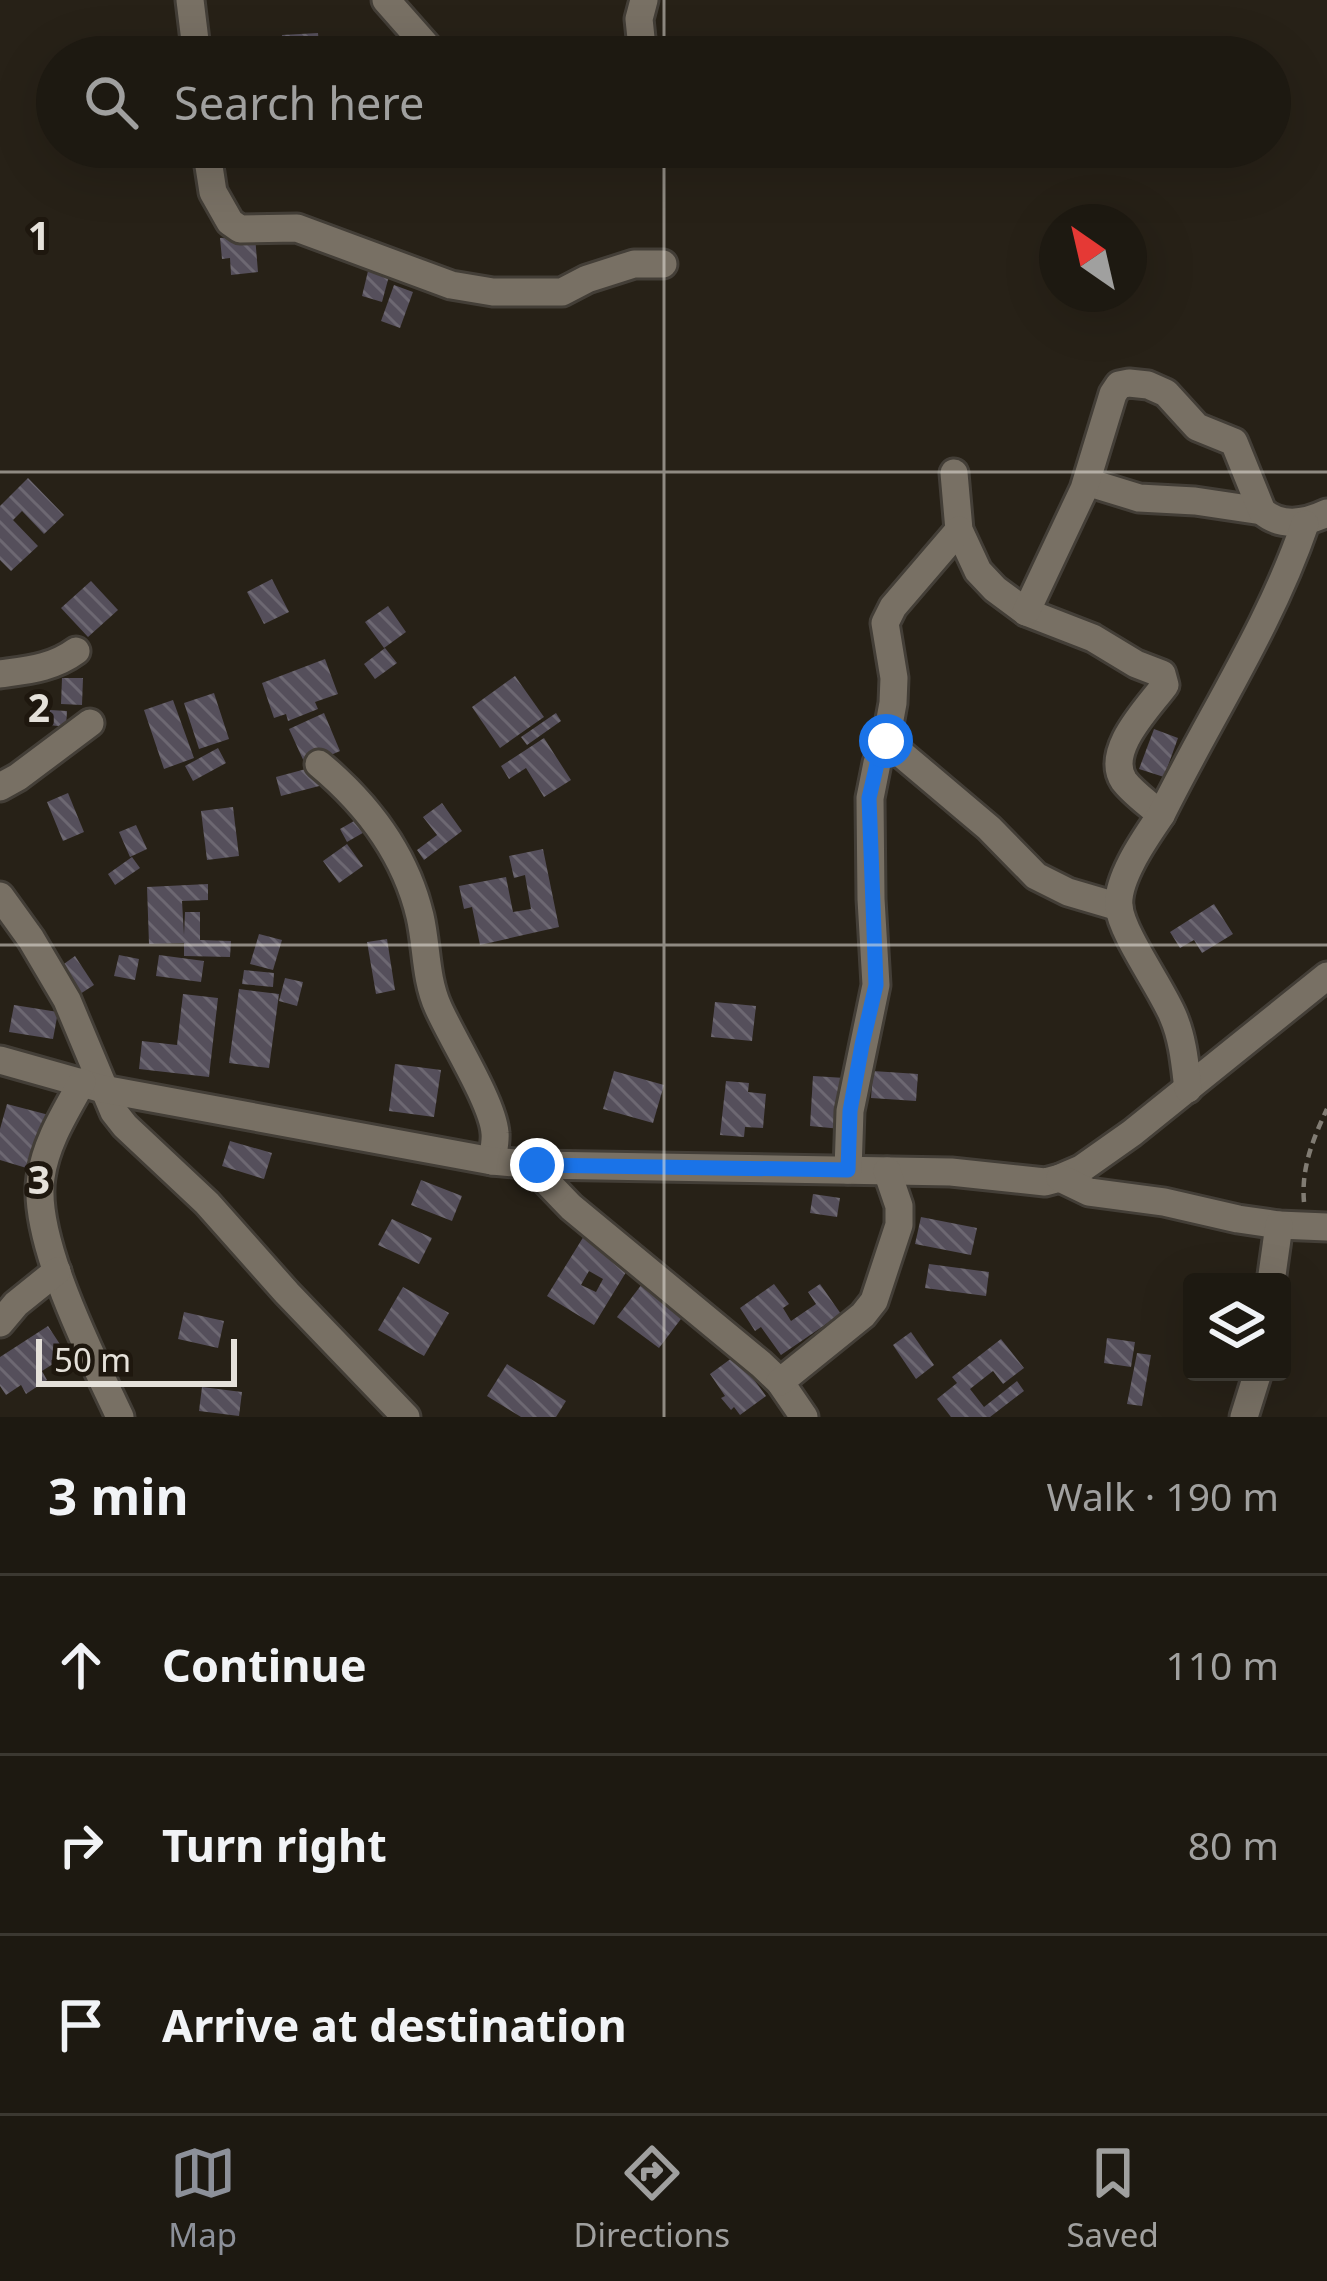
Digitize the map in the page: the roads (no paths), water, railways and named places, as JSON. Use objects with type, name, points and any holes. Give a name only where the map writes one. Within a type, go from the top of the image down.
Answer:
[{"type":"street","points":[[190,0],[194,36]]},
{"type":"street","points":[[386,0],[418,36]]},
{"type":"street","points":[[641,36],[644,0]]},
{"type":"street","points":[[209,168],[212,192],[240,230],[296,228],[451,285],[494,292],[562,292],[634,264],[663,264]]},
{"type":"street","points":[[1027,612],[1087,482],[1119,385],[1148,385],[1166,393],[1197,427],[1234,442],[1268,518],[1316,519],[1121,888],[1119,907],[1126,930],[1173,1017],[1188,1089]]},
{"type":"street","points":[[954,472],[958,530],[978,572],[994,589],[1027,612],[1093,638],[1162,674],[1165,686],[1145,708],[1119,764],[1125,782],[1161,814]]},
{"type":"street","points":[[1087,482],[1139,497],[1262,511]]},
{"type":"street","points":[[848,1170],[850,1111],[876,985],[869,798],[886,741],[894,678],[885,623],[887,614],[958,530]]},
{"type":"street","points":[[0,674],[45,667],[76,651]]},
{"type":"street","points":[[0,787],[90,723]]},
{"type":"street","points":[[886,741],[989,828],[1036,876],[1068,892],[1119,907]]},
{"type":"street","points":[[319,764],[379,823],[406,877],[419,915],[435,1001],[485,1102],[495,1133],[492,1161]]},
{"type":"street","points":[[0,896],[68,1000],[92,1085],[125,1126],[207,1204],[406,1417]]},
{"type":"street","points":[[0,1060],[92,1085],[492,1161],[951,1172],[1045,1182],[1091,1162],[1327,976]]},
{"type":"street","points":[[92,1085],[56,1129],[40,1181],[40,1215],[57,1271],[120,1417]]},
{"type":"street","points":[[537,1165],[571,1207],[780,1382],[804,1417]]},
{"type":"street","points":[[780,1382],[874,1301],[899,1225],[887,1171]]},
{"type":"street","points":[[1060,1178],[1089,1192],[1304,1226],[1276,1273]]},
{"type":"street","points":[[0,1323],[57,1271]]},
{"type":"street","points":[[1244,1417],[1255,1381]]}]
